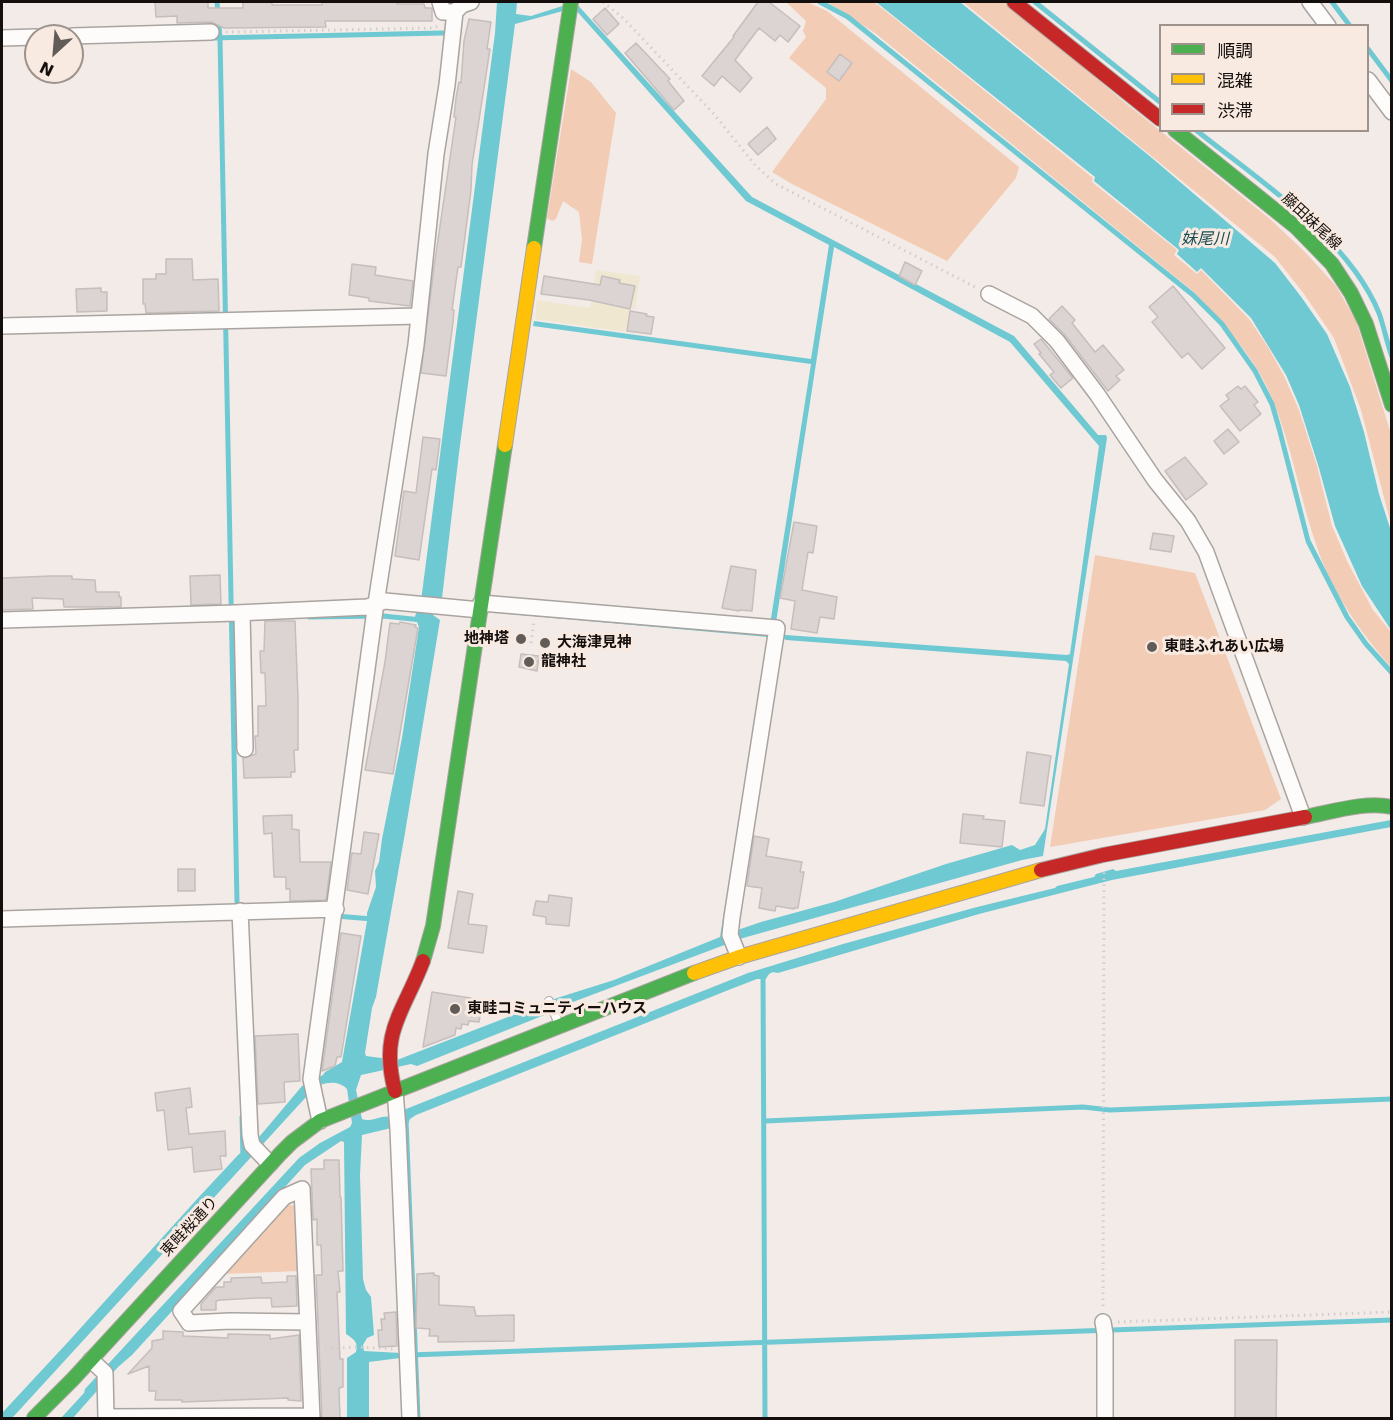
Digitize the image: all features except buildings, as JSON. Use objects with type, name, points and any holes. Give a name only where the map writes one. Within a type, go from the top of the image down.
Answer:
[{"type":"street","points":[[441,2],[443,12],[455,19]]},
{"type":"street","points":[[320,1121],[313,1087],[375,612],[397,478],[419,316],[436,154],[455,19],[462,5],[471,2]]},
{"type":"street","points":[[410,1419],[398,1129],[389,1061],[392,1031],[419,970],[433,926],[571,2]]},
{"type":"street","points":[[1014,2],[1159,117]]},
{"type":"street","points":[[1310,2],[1326,24]]},
{"type":"street","points":[[84,36],[218,32]]},
{"type":"street","points":[[2,38],[24,37]]},
{"type":"street","points":[[1369,81],[1392,112]]},
{"type":"street","name":"藤田妹尾線","points":[[1178,132],[1296,226],[1328,259],[1357,304],[1370,333],[1380,358],[1392,405]]},
{"type":"street","points":[[988,294],[1032,316],[1057,341],[1097,394],[1155,480],[1188,521],[1206,552],[1303,817]]},
{"type":"street","points":[[2,326],[419,316]]},
{"type":"street","points":[[375,612],[386,601],[431,606],[480,606],[774,631],[732,917],[734,945]]},
{"type":"street","points":[[2,620],[238,616],[368,607],[375,612]]},
{"type":"street","points":[[238,616],[245,749]]},
{"type":"street","name":"東畦桜通り","points":[[34,1419],[270,1164],[292,1142],[320,1121],[734,945],[1103,855],[1367,806],[1392,807]]},
{"type":"street","points":[[2,919],[335,915]]},
{"type":"street","points":[[241,916],[250,1135],[252,1145],[270,1164]]},
{"type":"street","points":[[91,1360],[105,1373],[106,1418],[312,1417],[308,1322],[302,1189],[284,1197],[181,1311],[189,1323],[308,1322]]},
{"type":"street","points":[[1104,1327],[1105,1419]]},
{"type":"lane","points":[[549,1001],[557,1020]]},
{"type":"path","points":[[603,2],[623,18],[713,113],[756,166],[776,184],[988,294]]},
{"type":"path","points":[[218,32],[433,28],[455,19]]},
{"type":"path","points":[[531,643],[534,623]]},
{"type":"path","points":[[1104,872],[1102,1113],[1104,1327],[1392,1312]]},
{"type":"path","points":[[309,1350],[366,1347],[406,1352]]},
{"type":"shaded area","points":[[786,2],[807,2],[827,11],[1019,167],[1016,178],[947,261],[772,172],[826,99],[826,88],[789,58],[806,37],[803,31],[806,21]]},
{"type":"shaded area","points":[[827,2],[873,2],[878,5],[1093,178],[1092,182],[1177,250],[1174,255],[1197,274],[1201,270],[1249,319],[1284,376],[1299,410],[1317,466],[1332,526],[1348,563],[1373,610],[1391,632],[1391,667],[1358,626],[1323,564],[1272,398],[1248,355],[1227,329],[1194,292],[875,33]]},
{"type":"shaded area","points":[[963,2],[1006,2],[1159,132],[1270,219],[1336,286],[1356,321],[1391,434],[1391,524],[1361,410],[1334,338],[1275,257]]},
{"type":"shaded area","points":[[571,69],[591,82],[616,113],[592,264],[579,262],[582,240],[579,212],[563,201],[556,219],[552,221],[547,218]]},
{"type":"shaded area","name":"東畦ふれあい広場","points":[[1095,555],[1195,573],[1281,799],[1265,810],[1050,847]]},
{"type":"shaded area","points":[[284,1203],[297,1207],[300,1271],[222,1274]]},
{"type":"sand","points":[[596,270],[640,276],[635,309],[630,308],[626,332],[535,319],[537,300],[590,308]]},
{"type":"water","points":[[497,2],[517,2],[516,14],[531,16],[575,2],[752,197],[1014,336],[1098,435],[1106,435],[1107,438],[1043,856],[743,938],[549,1011],[547,1014],[417,1066],[411,1064],[361,1075],[356,1090],[362,1119],[391,1117],[406,1109],[748,973],[843,944],[1055,888],[1113,869],[1116,871],[1391,820],[1391,827],[1112,880],[979,914],[778,973],[772,972],[766,979],[757,979],[731,989],[416,1115],[410,1119],[408,1124],[362,1135],[360,1175],[363,1279],[371,1297],[374,1335],[367,1338],[363,1345],[364,1351],[401,1353],[400,1358],[369,1362],[369,1418],[347,1418],[347,1358],[356,1352],[357,1346],[354,1340],[346,1334],[344,1142],[341,1141],[305,1165],[73,1418],[61,1418],[85,1389],[299,1158],[320,1143],[350,1127],[352,1123],[347,1089],[334,1083],[309,1089],[307,1096],[14,1416],[2,1418],[2,1413],[239,1154],[249,1149],[302,1086],[342,1062],[367,913],[376,887],[375,871],[379,862],[402,738],[419,627],[415,617],[416,613],[419,613],[422,593],[495,33]],"holes":[[[574,8],[746,201],[829,245],[811,359],[534,321],[533,326],[811,364],[769,631],[498,608],[498,613],[768,637],[720,937],[614,980],[557,998],[397,1060],[366,1056],[372,1008],[376,997],[405,833],[440,620],[433,615],[435,602],[442,598],[515,24]],[[834,247],[1010,342],[1099,446],[1070,654],[786,635],[775,629]],[[779,635],[786,640],[1066,661],[1069,664],[1045,829],[1035,845],[1020,850],[1012,845],[946,864],[834,902],[726,934]]]},
{"type":"water","name":"妹尾川","points":[[876,2],[960,2],[1152,158],[1275,263],[1327,334],[1350,387],[1391,531],[1391,630],[1362,586],[1335,526],[1299,405],[1286,375],[1251,318],[1201,268],[1197,272],[1177,254],[1179,250],[1094,181],[1095,177]]},
{"type":"waterway","points":[[217,2],[220,38],[237,902]]},
{"type":"waterway","points":[[820,2],[848,17],[1193,295],[1222,324],[1255,371],[1272,404],[1308,541],[1347,617],[1366,644],[1392,673]]},
{"type":"waterway","points":[[1035,2],[1159,101]]},
{"type":"waterway","points":[[1332,2],[1348,24]]},
{"type":"waterway","points":[[209,38],[443,33]]},
{"type":"waterway","points":[[1369,50],[1392,81]]},
{"type":"waterway","points":[[1199,132],[1299,212],[1346,259],[1365,285],[1379,313],[1392,357]]},
{"type":"waterway","points":[[309,617],[383,616],[422,620]]},
{"type":"waterway","points":[[336,916],[372,919]]},
{"type":"waterway","points":[[763,973],[765,1418]]},
{"type":"waterway","points":[[765,1121],[1083,1107],[1110,1110],[1392,1099]]},
{"type":"waterway","points":[[242,1117],[243,1158]]},
{"type":"waterway","points":[[406,1120],[418,1418]]},
{"type":"waterway","points":[[410,1355],[1392,1320]]},
{"type":"traffic: fast","points":[[534,248],[571,2]]},
{"type":"traffic: fast","points":[[1177,132],[1296,227],[1332,264],[1351,293],[1366,324],[1392,405]]},
{"type":"traffic: fast","points":[[423,961],[433,926],[505,445]]},
{"type":"traffic: fast","points":[[1305,817],[1360,806],[1392,807]]},
{"type":"traffic: fast","points":[[34,1418],[73,1379],[280,1154],[320,1121],[694,973]]},
{"type":"traffic: slow","points":[[505,445],[534,248]]},
{"type":"traffic: slow","points":[[694,973],[739,957],[1041,870]]},
{"type":"traffic: jam","points":[[1014,2],[1159,118]]},
{"type":"traffic: jam","points":[[1041,870],[1103,855],[1305,817]]},
{"type":"traffic: jam","points":[[395,1091],[391,1071],[392,1037],[423,961]]},
{"type":"place","name":"地神塔","points":[[521,639]]},
{"type":"place","name":"大海津見神","points":[[545,643]]},
{"type":"place","name":"東畦ふれあい広場","points":[[1152,647]]},
{"type":"place","name":"龍神社","points":[[529,662]]},
{"type":"place","name":"東畦コミュニティーハウス","points":[[455,1009]]}]
